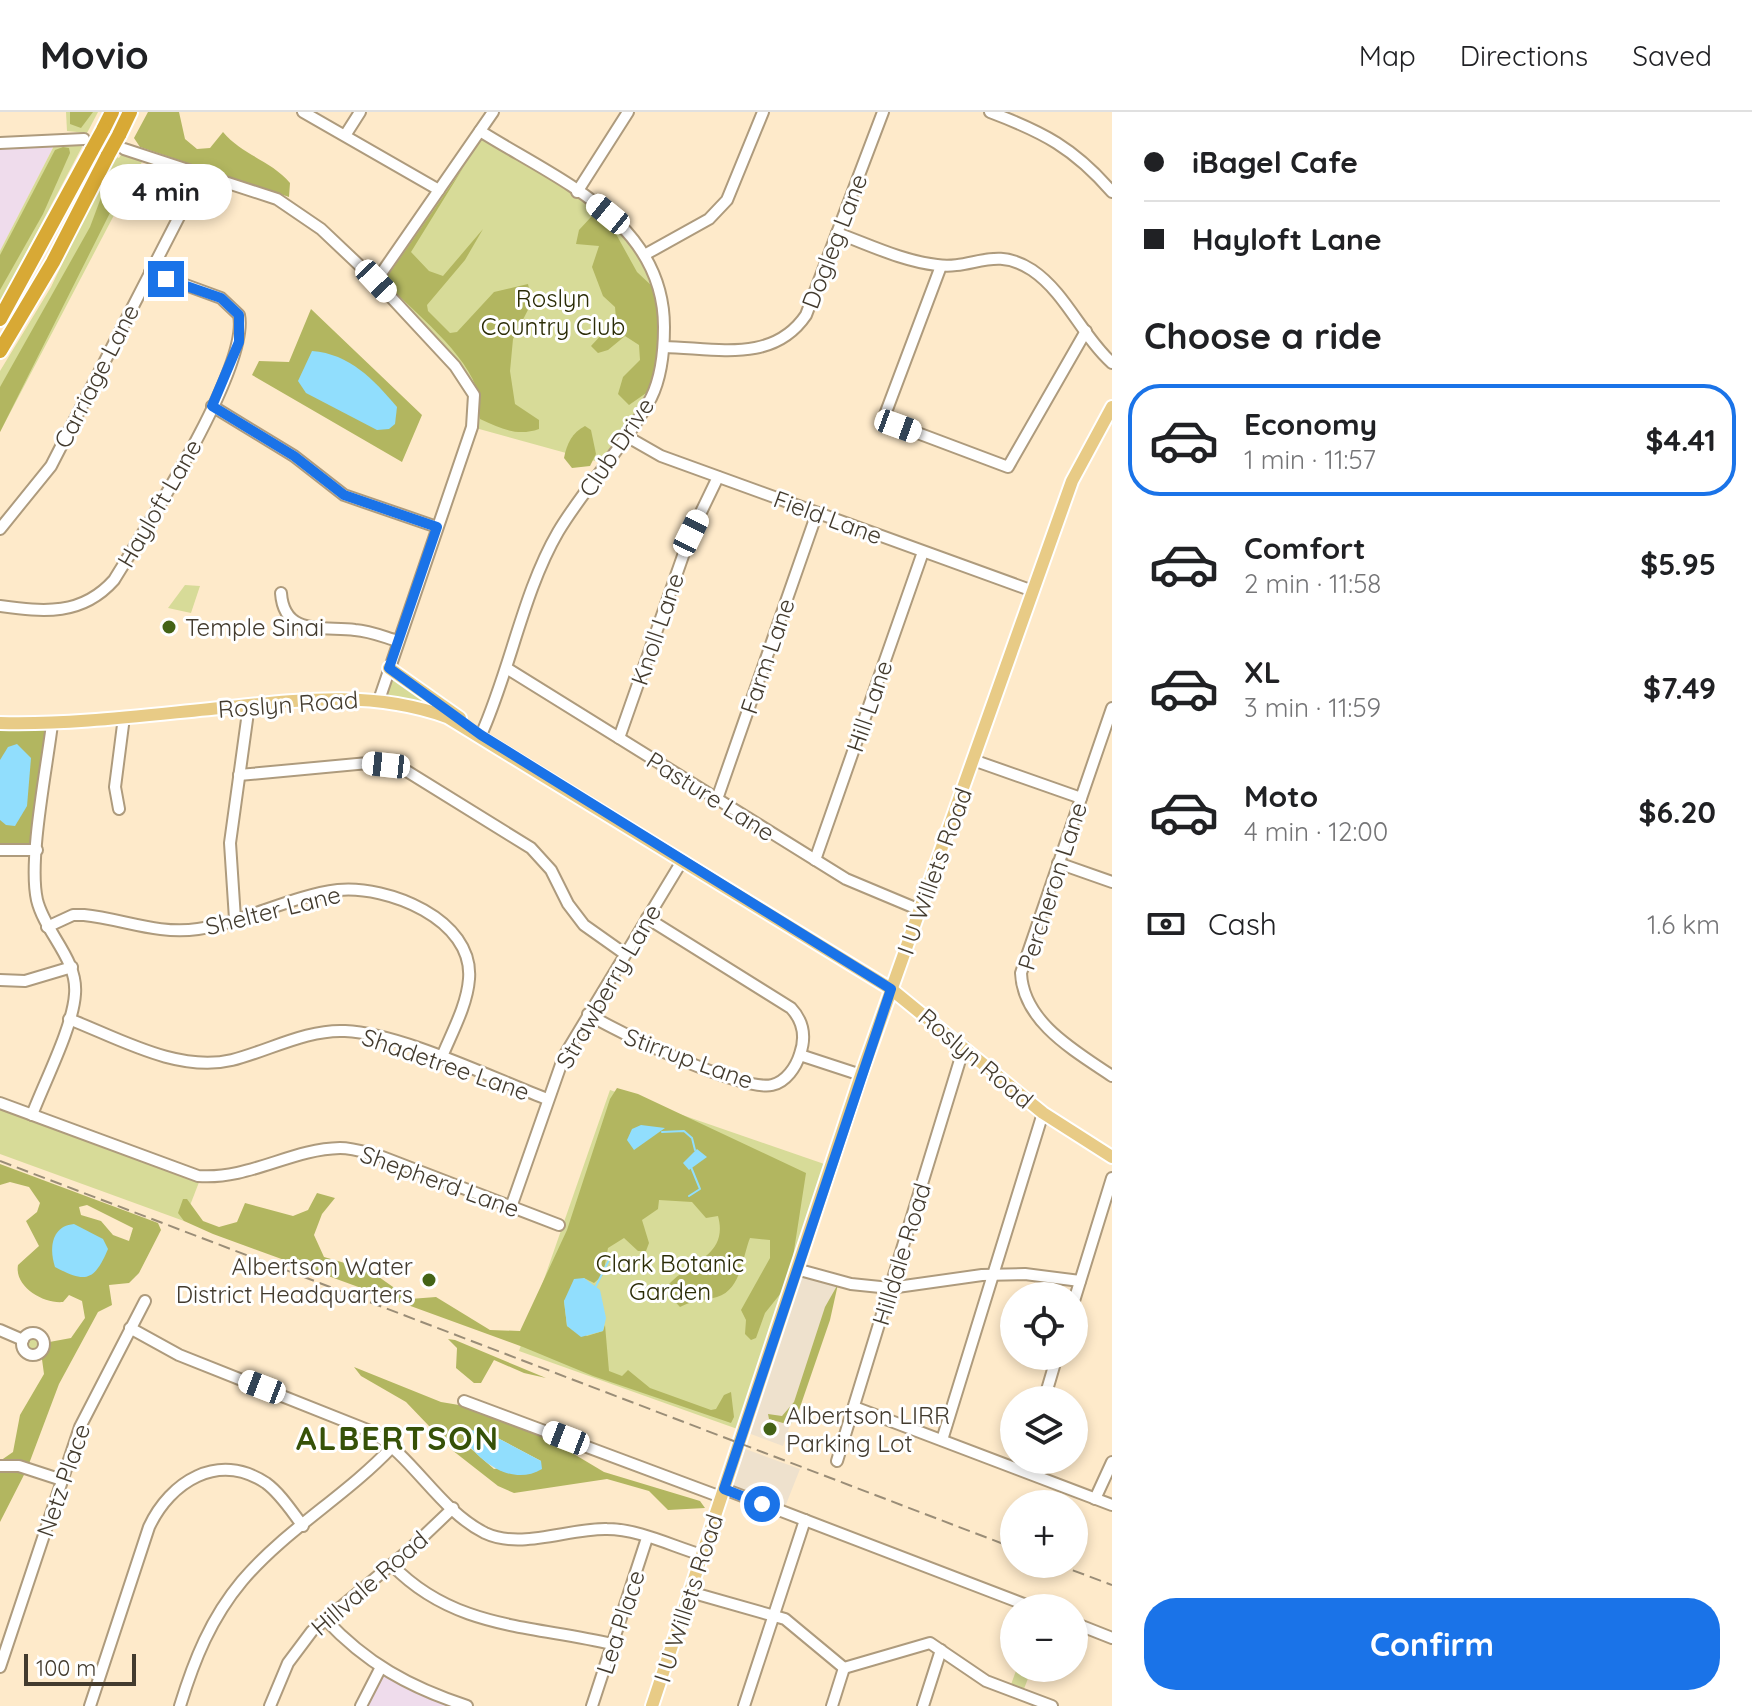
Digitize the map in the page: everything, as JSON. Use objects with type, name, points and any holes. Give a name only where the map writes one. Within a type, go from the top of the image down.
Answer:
[{"type":"highway","points":[[0,319],[88,144],[103,130],[112,112]]},
{"type":"highway","points":[[0,351],[53,262],[108,155],[122,142],[130,112]]},
{"type":"main road","name":"I U Willets Road","points":[[652,1706],[891,989],[1072,481],[1112,407]]},
{"type":"main road","points":[[389,668],[481,735]]},
{"type":"main road","name":"Roslyn Road","points":[[0,723],[52,724],[322,698],[379,700],[431,711],[481,735],[891,989],[1043,1113],[1112,1157]]},
{"type":"street","points":[[303,112],[439,190]]},
{"type":"street","points":[[346,134],[360,112]]},
{"type":"street","points":[[376,281],[493,112]]},
{"type":"street","points":[[577,192],[628,112]]},
{"type":"street","points":[[646,254],[718,211],[736,183],[763,112]]},
{"type":"street","name":"Dogleg Lane","points":[[664,347],[755,349],[786,339],[806,315],[883,112]]},
{"type":"street","points":[[990,112],[1061,143],[1089,166],[1112,192]]},
{"type":"street","name":"Club Drive","points":[[480,131],[577,192],[622,226],[646,254],[664,308],[664,347],[652,396],[551,547],[481,735]]},
{"type":"street","points":[[122,142],[277,199],[298,211],[376,281],[455,366],[474,395],[472,427],[379,700]]},
{"type":"street","points":[[0,143],[88,144]]},
{"type":"street","name":"Carriage Lane","points":[[0,529],[51,466],[202,172]]},
{"type":"street","points":[[837,233],[903,258],[941,266],[989,257],[1019,262],[1050,286],[1112,363]]},
{"type":"street","points":[[941,266],[883,420],[1008,467],[1086,331]]},
{"type":"street","name":"Hayloft Lane","points":[[0,606],[63,610],[87,603],[105,590],[183,466],[212,406],[239,342],[239,315],[221,298],[150,272]]},
{"type":"street","points":[[212,406],[294,456],[344,495],[437,527]]},
{"type":"street","name":"Field Lane","points":[[626,436],[661,456],[1033,591]]},
{"type":"street","name":"Knoll Lane","points":[[619,738],[691,533],[718,477]]},
{"type":"street","name":"Farm Lane","points":[[717,799],[817,513]]},
{"type":"street","name":"Hill Lane","points":[[815,860],[923,552]]},
{"type":"street","points":[[281,593],[288,615],[304,627],[359,630],[398,641]]},
{"type":"street","name":"Pasture Lane","points":[[508,669],[864,889],[920,910]]},
{"type":"street","points":[[235,919],[229,865],[249,705]]},
{"type":"street","name":"Percheron Lane","points":[[1112,708],[1026,953],[1022,985],[1037,1017],[1112,1076]]},
{"type":"street","points":[[119,809],[115,787],[124,717]]},
{"type":"street","points":[[32,1115],[69,1019],[75,995],[72,967],[47,927],[36,897],[37,850],[52,724]]},
{"type":"street","points":[[973,760],[1081,798]]},
{"type":"street","points":[[239,775],[368,763],[405,770],[531,848],[551,870],[568,904],[584,925],[625,954]]},
{"type":"street","points":[[0,850],[37,850]]},
{"type":"street","name":"Strawberry Lane","points":[[511,1207],[564,1056],[682,861]]},
{"type":"street","points":[[1058,863],[1112,882]]},
{"type":"street","name":"Shelter Lane","points":[[47,927],[73,915],[84,915],[175,931],[235,919],[326,892],[360,890],[401,900],[445,926],[463,947],[469,979],[441,1059]]},
{"type":"street","points":[[647,918],[791,1008],[803,1030],[800,1055],[861,1075]]},
{"type":"street","points":[[0,980],[25,981],[72,967]]},
{"type":"street","name":"Stirrup Lane","points":[[588,1014],[639,1041],[758,1086],[772,1085],[786,1078],[800,1055]]},
{"type":"street","name":"Shadetree Lane","points":[[69,1019],[163,1055],[194,1063],[231,1060],[340,1031],[382,1037],[547,1099]]},
{"type":"street","name":"Hilldale Road","points":[[837,1461],[964,1047]]},
{"type":"street","name":"Shepherd Lane","points":[[0,1103],[198,1176],[230,1176],[325,1150],[352,1149],[377,1155],[559,1225]]},
{"type":"street","points":[[942,1440],[1043,1113]]},
{"type":"street","points":[[796,1269],[851,1284],[890,1288],[993,1275],[1025,1274],[1080,1281],[1112,1178]]},
{"type":"street","name":"Netz Place","points":[[0,1667],[80,1427],[145,1301]]},
{"type":"street","points":[[130,1328],[179,1355],[363,1427],[392,1447],[478,1529],[500,1537],[607,1529],[702,1555]]},
{"type":"street","points":[[0,1330],[23,1340]]},
{"type":"street","points":[[464,1401],[805,1520],[1000,1595]]},
{"type":"street","points":[[854,1407],[1000,1458]]},
{"type":"street","points":[[180,1706],[193,1664],[219,1611],[257,1565],[350,1489],[392,1447]]},
{"type":"street","points":[[1095,1499],[1112,1462]]},
{"type":"street","points":[[0,1466],[19,1466],[62,1480]]},
{"type":"street","points":[[90,1706],[149,1527],[165,1497],[180,1484],[217,1470],[247,1474],[272,1488],[303,1526]]},
{"type":"street","points":[[1043,1474],[1112,1505]]},
{"type":"street","name":"Hillvale Road","points":[[270,1706],[293,1654],[325,1619],[392,1565],[453,1508]]},
{"type":"street","points":[[744,1706],[805,1520]]},
{"type":"street","name":"Lea Place","points":[[592,1706],[647,1538]]},
{"type":"street","points":[[392,1565],[422,1593],[461,1614],[612,1644]]},
{"type":"street","points":[[690,1592],[775,1614],[795,1626],[844,1668]]},
{"type":"street","points":[[325,1619],[380,1669],[412,1687],[467,1706]]},
{"type":"street","points":[[1088,1629],[1112,1638]]},
{"type":"street","points":[[844,1668],[930,1643],[986,1681],[1052,1706]]},
{"type":"street","points":[[923,1706],[941,1650]]},
{"type":"street","points":[[832,1706],[844,1668]]},
{"type":"street","points":[[361,1706],[380,1669]]},
{"type":"shaded area","points":[[56,142],[0,251],[0,147]]},
{"type":"shaded area","points":[[796,1269],[839,1281],[783,1446],[743,1431]]},
{"type":"shaded area","points":[[737,1446],[800,1469],[783,1512],[724,1489]]},
{"type":"shaded area","points":[[380,1669],[467,1706],[361,1706]]},
{"type":"green space","points":[[66,112],[98,112],[87,133],[67,131]]},
{"type":"green space","points":[[70,112],[93,112],[81,128],[70,124]]},
{"type":"green space","points":[[148,112],[179,112],[185,139],[197,149],[210,148],[223,132],[239,147],[283,175],[290,183],[289,197],[140,147],[134,138]]},
{"type":"green space","name":"Roslyn Country Club","points":[[481,131],[594,203],[637,240],[664,308],[658,381],[606,464],[472,427],[474,395],[376,281]]},
{"type":"green space","points":[[56,142],[81,143],[82,147],[0,302],[0,251]]},
{"type":"green space","points":[[69,148],[70,153],[43,214],[0,290],[0,255],[55,150]]},
{"type":"green space","points":[[122,153],[143,160],[0,432],[0,371],[51,287],[114,156],[119,158]]},
{"type":"green space","points":[[122,168],[128,169],[129,175],[0,432],[0,387],[90,227],[105,187]]},
{"type":"green space","points":[[463,168],[411,252],[429,271],[443,276],[483,229],[465,260],[427,305],[428,311],[450,333],[457,332],[494,292],[528,284],[532,302],[513,339],[510,371],[515,404],[539,420],[539,429],[523,432],[509,430],[480,419],[478,394],[463,364],[438,333],[384,281]]},
{"type":"green space","points":[[592,216],[611,225],[637,272],[654,288],[659,320],[655,374],[649,391],[629,405],[618,394],[623,377],[640,360],[639,345],[625,336],[608,350],[598,353],[591,346],[616,319],[615,307],[603,296],[592,267],[599,246],[576,244],[579,230]]},
{"type":"green space","points":[[311,309],[422,415],[402,462],[252,375],[259,361],[289,362]]},
{"type":"green space","points":[[585,426],[591,430],[596,454],[590,466],[572,468],[564,458],[567,448],[573,435]]},
{"type":"green space","points":[[185,585],[200,586],[191,613],[168,608]]},
{"type":"green space","points":[[389,668],[447,717],[379,700]]},
{"type":"green space","points":[[0,723],[52,724],[37,850],[0,850]]},
{"type":"green space","points":[[617,1088],[638,1094],[806,1173],[789,1283],[765,1313],[756,1338],[751,1340],[745,1334],[746,1320],[741,1310],[770,1258],[770,1240],[750,1238],[736,1281],[725,1293],[680,1307],[669,1295],[669,1284],[705,1257],[718,1240],[718,1216],[706,1218],[692,1202],[659,1200],[658,1209],[642,1220],[649,1243],[646,1251],[638,1251],[624,1238],[608,1248],[603,1275],[594,1283],[584,1278],[564,1301],[567,1326],[587,1336],[603,1331],[605,1325],[609,1371],[622,1376],[628,1370],[650,1388],[711,1410],[716,1409],[724,1395],[731,1392],[734,1417],[731,1423],[593,1376],[523,1347],[213,1234],[184,1221],[178,1213],[183,1199],[187,1199],[203,1221],[219,1227],[237,1222],[245,1203],[293,1216],[308,1210],[317,1193],[335,1198],[322,1214],[314,1235],[324,1257],[369,1270],[410,1299],[436,1297],[490,1330],[520,1331],[567,1230],[610,1099]]},
{"type":"green space","name":"Clark Botanic Garden","points":[[610,1090],[830,1166],[743,1431],[519,1351]]},
{"type":"green space","points":[[0,1103],[201,1177],[184,1221],[0,1154]]},
{"type":"green space","points":[[0,1164],[158,1223],[161,1230],[139,1273],[129,1283],[109,1285],[112,1305],[98,1312],[59,1384],[27,1469],[0,1522],[0,1461],[13,1452],[20,1415],[44,1374],[41,1352],[44,1343],[71,1338],[85,1318],[82,1301],[69,1295],[63,1302],[55,1302],[39,1297],[25,1287],[18,1273],[18,1265],[39,1246],[26,1221],[37,1212],[40,1203],[29,1187],[10,1182],[0,1185]],"holes":[[[87,1205],[133,1228],[129,1241],[113,1235],[101,1221],[81,1215],[79,1207]]]},
{"type":"green space","points":[[838,1284],[830,1320],[797,1416],[790,1425],[769,1419],[768,1414],[782,1416],[794,1402],[825,1307]]},
{"type":"green space","points":[[33,1333],[41,1336],[44,1344],[41,1352],[33,1355],[25,1352],[22,1344],[25,1336]]},
{"type":"green space","points":[[448,1339],[546,1378],[524,1373],[494,1360],[481,1383],[474,1383],[456,1368],[457,1348]]},
{"type":"green space","points":[[354,1367],[441,1402],[471,1407],[542,1435],[604,1472],[700,1501],[705,1508],[668,1510],[649,1491],[607,1479],[514,1493],[498,1486],[452,1450],[406,1402],[361,1376]],"holes":[[[492,1435],[541,1461],[494,1469],[469,1447]]]},
{"type":"green space","points":[[1012,1682],[1027,1682],[1022,1694],[1009,1690]]},
{"type":"water","points":[[312,351],[338,357],[370,378],[397,407],[395,424],[389,429],[377,430],[306,393],[298,381]]},
{"type":"water","points":[[17,744],[31,758],[27,806],[15,826],[6,825],[0,820],[0,760],[8,747]]},
{"type":"water","points":[[641,1125],[665,1128],[634,1150],[627,1140],[632,1129]]},
{"type":"water","points":[[697,1149],[707,1157],[689,1170],[683,1163]]},
{"type":"water","points":[[74,1224],[103,1239],[108,1249],[98,1268],[88,1276],[65,1272],[55,1267],[53,1260],[52,1246],[56,1234],[60,1229]]},
{"type":"water","points":[[584,1278],[600,1290],[606,1318],[603,1331],[581,1337],[567,1326],[564,1301],[574,1279]]},
{"type":"water","points":[[471,1430],[492,1435],[541,1461],[542,1469],[519,1475],[497,1469],[478,1455],[463,1437]]},
{"type":"waterway","points":[[662,1132],[684,1131],[692,1138],[695,1150]]},
{"type":"waterway","points":[[689,1196],[700,1189],[691,1167]]},
{"type":"waterway","points":[[595,1288],[609,1260]]},
{"type":"railway","points":[[0,1161],[1000,1543]]},
{"type":"railway","points":[[1088,1576],[1112,1585]]},
{"type":"place","name":"Temple Sinai","points":[[169,627]]},
{"type":"place","name":"Albertson Water District Headquarters","points":[[429,1280]]},
{"type":"place","name":"Albertson LIRR Parking Lot","points":[[770,1429]]},
{"type":"district","name":"ALBERTSON","points":[[398,1438]]},
{"type":"route","points":[[166,279],[221,298],[239,315],[242,328],[239,342],[212,406],[294,456],[344,495],[437,527],[389,668],[481,735],[891,989],[724,1489],[762,1504]]}]
